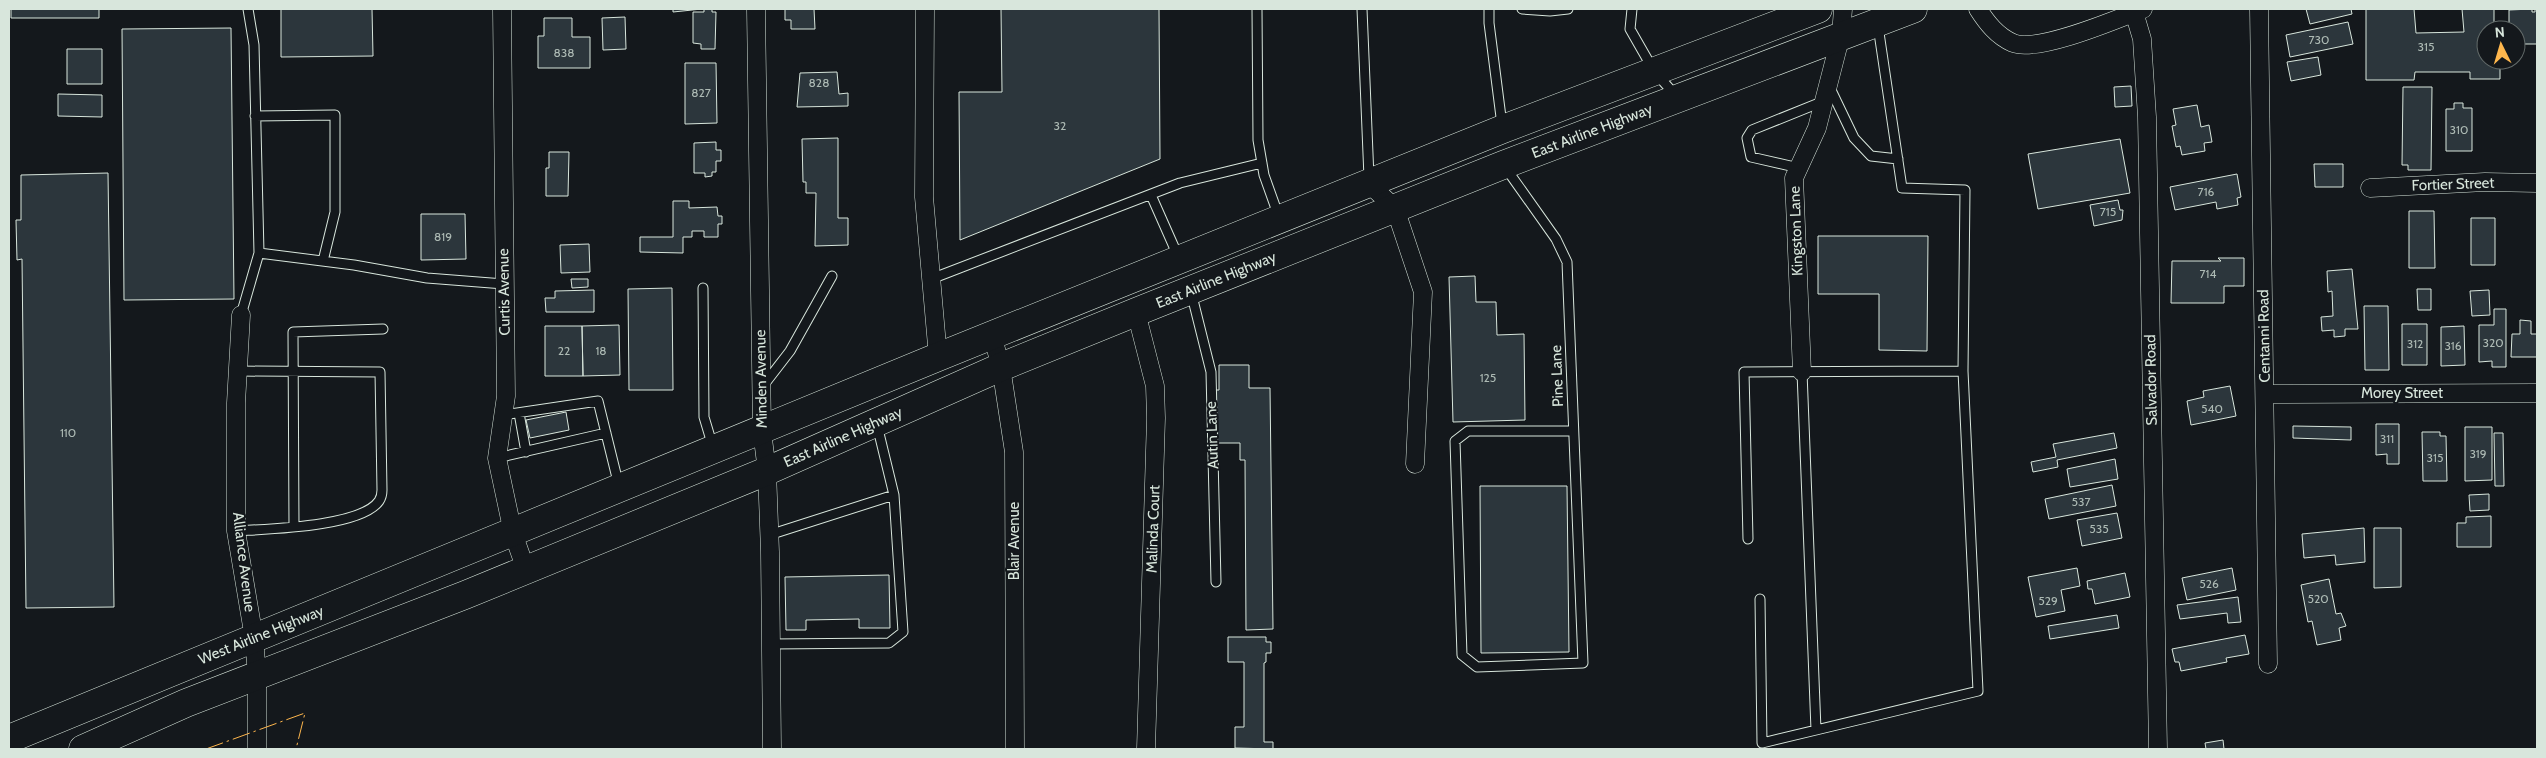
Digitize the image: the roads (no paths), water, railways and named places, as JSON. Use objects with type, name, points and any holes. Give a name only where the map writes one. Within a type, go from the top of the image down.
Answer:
[{"type":"highway","points":[[513,533],[938,357],[1502,129],[1818,9]]},
{"type":"highway","name":"East Airline Highway","points":[[526,570],[767,470],[1001,367],[1136,312],[1504,165],[1913,9]]},
{"type":"highway","name":"West Airline Highway","points":[[9,739],[513,533]]},
{"type":"highway","points":[[83,749],[186,703],[526,570]]},
{"type":"street","name":"Curtis Avenue","points":[[502,9],[506,396],[511,414],[497,458],[513,533],[526,570]]},
{"type":"street","name":"Minden Avenue","points":[[756,9],[761,388],[762,430],[767,470],[769,535],[772,749]]},
{"type":"street","points":[[925,9],[924,197],[938,357]]},
{"type":"street","name":"Kingston Lane","points":[[1802,372],[1794,178],[1817,128],[1841,35],[1843,9]]},
{"type":"street","points":[[1978,9],[1989,27],[2014,43],[2036,44],[2075,34],[2138,11]]},
{"type":"street","name":"Centanni Road","points":[[2259,9],[2266,394],[2268,664]]},
{"type":"street","name":"Salvador Road","points":[[2138,11],[2142,39],[2147,117],[2158,749]]},
{"type":"street","name":"Fortier Street","points":[[2370,188],[2485,182],[2537,183]]},
{"type":"street","points":[[1369,184],[1395,208],[1423,292],[1415,464]]},
{"type":"street","name":"Malinda Court","points":[[1136,312],[1155,386],[1156,418],[1146,749]]},
{"type":"street","name":"Alliance Avenue","points":[[241,315],[238,371],[236,531],[254,638],[258,675],[257,749]]},
{"type":"street","name":"Blair Avenue","points":[[992,335],[1001,367],[1014,452],[1015,749]]},
{"type":"street","name":"Morey Street","points":[[2266,394],[2537,392]]},
{"type":"lane","points":[[241,315],[259,253],[254,44],[248,9]]},
{"type":"lane","points":[[1257,9],[1258,140],[1264,175],[1280,220]]},
{"type":"lane","points":[[1362,9],[1369,184]]},
{"type":"lane","points":[[1490,9],[1489,23],[1502,129]]},
{"type":"lane","points":[[1522,9],[1550,12],[1568,9]]},
{"type":"lane","points":[[1632,9],[1630,29],[1654,71],[1679,99]]},
{"type":"lane","points":[[1760,599],[1762,743],[1978,691],[1963,371],[1965,190],[1902,188],[1877,22]]},
{"type":"lane","points":[[1799,168],[1751,157],[1748,138],[1752,130],[1826,92],[1854,138],[1871,156],[1898,159]]},
{"type":"lane","points":[[255,116],[335,115],[335,212],[324,261]]},
{"type":"lane","points":[[931,279],[1151,194],[1197,178],[1262,163]]},
{"type":"lane","name":"Pine Lane","points":[[1504,165],[1556,238],[1567,262],[1583,663],[1477,667],[1462,655],[1456,441],[1468,431],[1573,431]]},
{"type":"lane","points":[[1151,194],[1180,260]]},
{"type":"lane","points":[[259,253],[324,261],[427,278],[504,284]]},
{"type":"lane","points":[[761,388],[790,351],[832,276]]},
{"type":"lane","points":[[703,288],[704,418],[714,450]]},
{"type":"lane","name":"Autin Lane","points":[[1191,290],[1210,372],[1216,582]]},
{"type":"lane","points":[[294,527],[293,332],[383,330]]},
{"type":"lane","points":[[236,531],[294,527],[327,522],[362,513],[380,500],[382,490],[380,372],[238,371]]},
{"type":"lane","points":[[1748,540],[1744,372],[1963,371]]},
{"type":"lane","points":[[1802,372],[1816,730]]},
{"type":"lane","points":[[526,452],[511,414],[598,400],[620,489]]},
{"type":"lane","points":[[771,644],[889,643],[903,632],[894,495],[876,422]]},
{"type":"lane","points":[[497,458],[606,433]]},
{"type":"lane","points":[[769,535],[894,495]]}]
